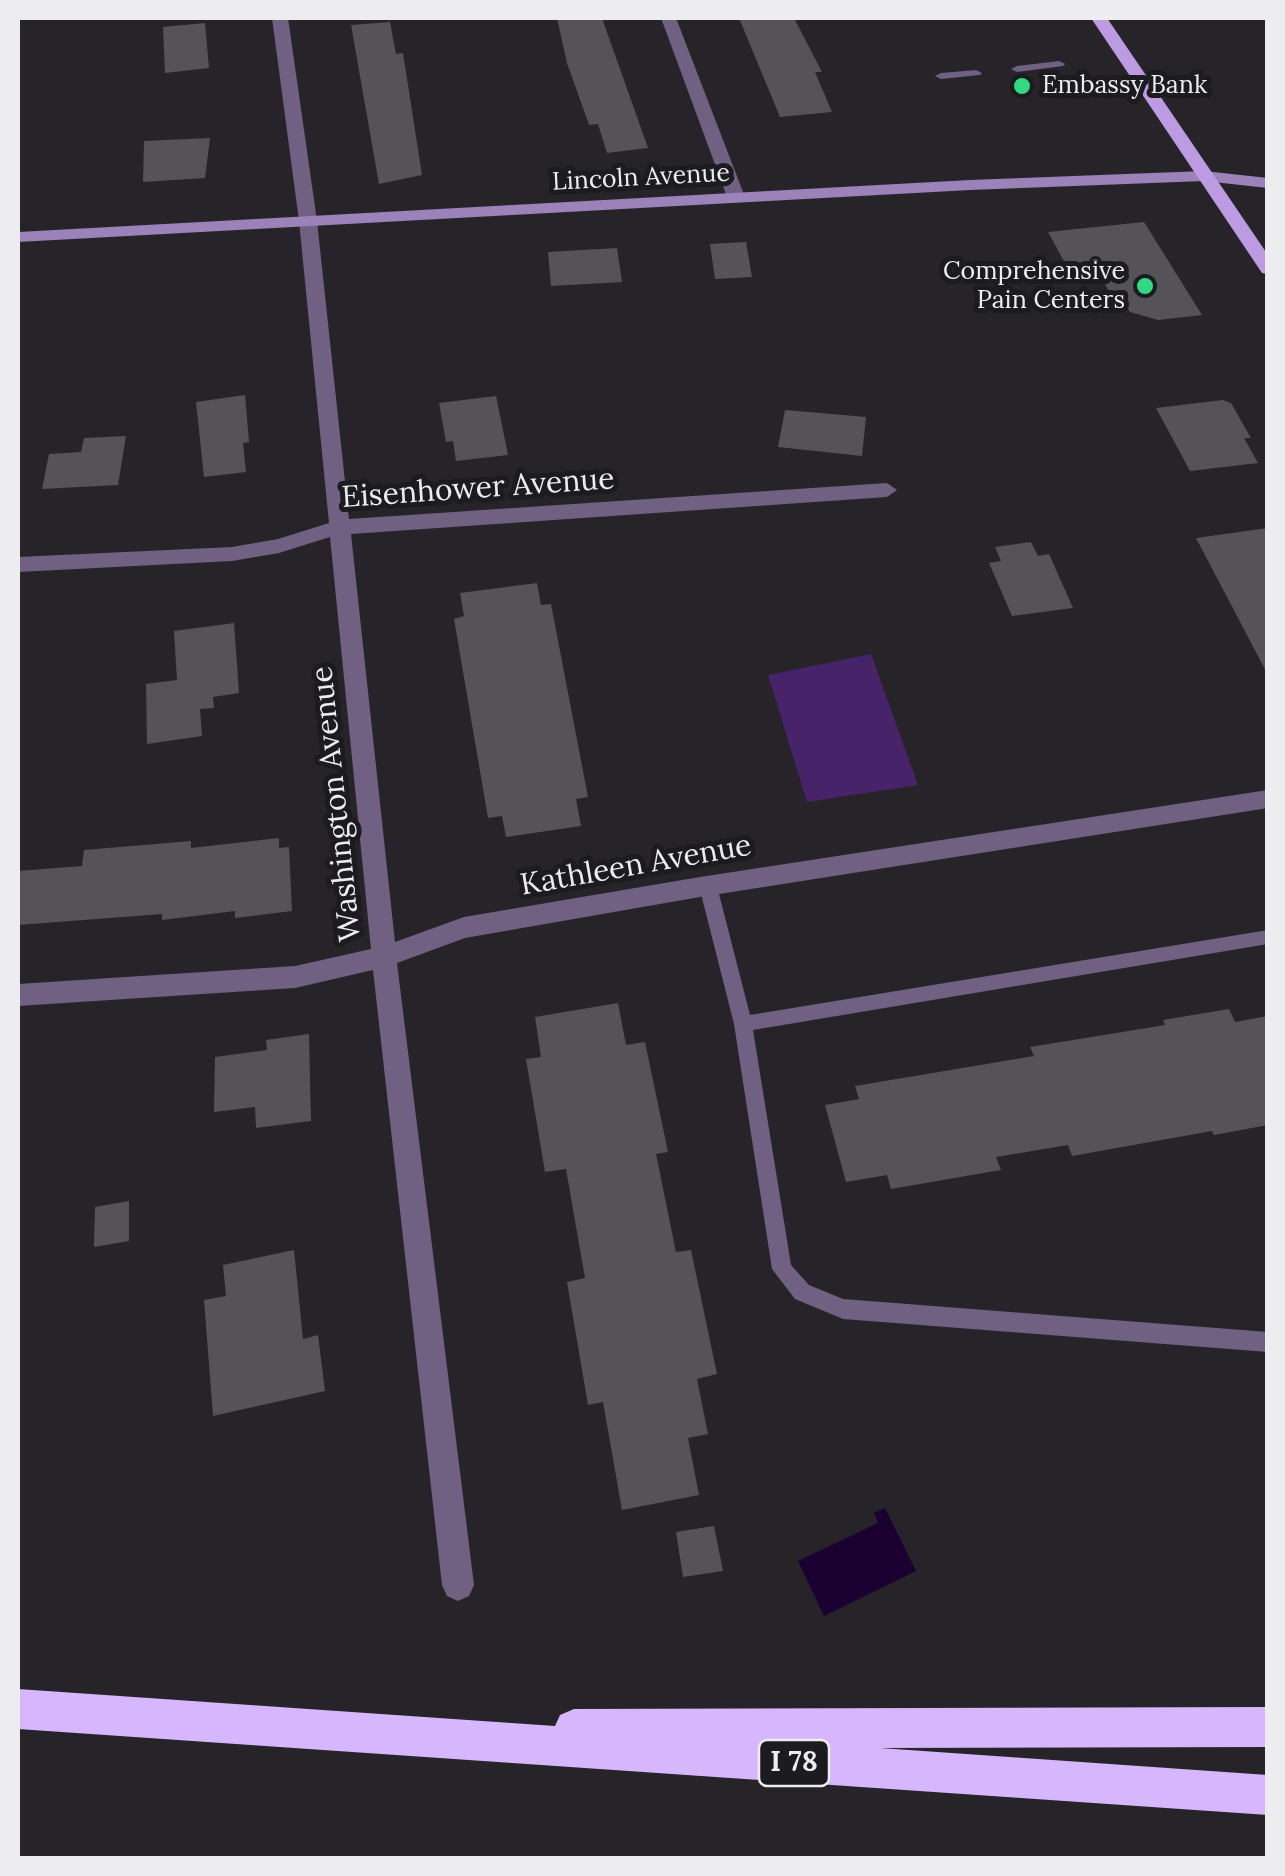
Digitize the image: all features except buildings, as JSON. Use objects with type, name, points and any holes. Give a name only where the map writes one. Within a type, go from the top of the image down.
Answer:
[{"type":"highway","name":"I 78","points":[[18,1709],[1268,1796]]},
{"type":"highway","points":[[321,1730],[1268,1727]]},
{"type":"main road","points":[[1098,18],[1268,269]]},
{"type":"street","name":"Washington Avenue","points":[[280,18],[308,221],[384,957],[458,1585]]},
{"type":"street","points":[[668,18],[736,197]]},
{"type":"street","name":"Lincoln Avenue","points":[[18,238],[736,197],[1204,176],[1268,183]]},
{"type":"street","name":"Eisenhower Avenue","points":[[18,565],[232,554],[279,546],[340,527],[887,490]]},
{"type":"street","name":"Kathleen Avenue","points":[[18,995],[295,977],[384,957],[464,928],[1268,799]]},
{"type":"lane","points":[[1017,69],[1059,64]]},
{"type":"lane","points":[[941,76],[976,73]]},
{"type":"lane","points":[[708,886],[743,1024],[782,1270],[802,1292],[843,1309],[1268,1342]]},
{"type":"lane","points":[[743,1024],[1268,937]]},
{"type":"shaded area","points":[[871,654],[918,785],[807,802],[768,675]]},
{"type":"shaded area","points":[[885,1508],[916,1571],[824,1616],[798,1561],[878,1523],[874,1513]]},
{"type":"place","name":"Embassy Bank","points":[[1022,86]]},
{"type":"place","name":"Comprehensive Pain Centers","points":[[1145,286]]}]
